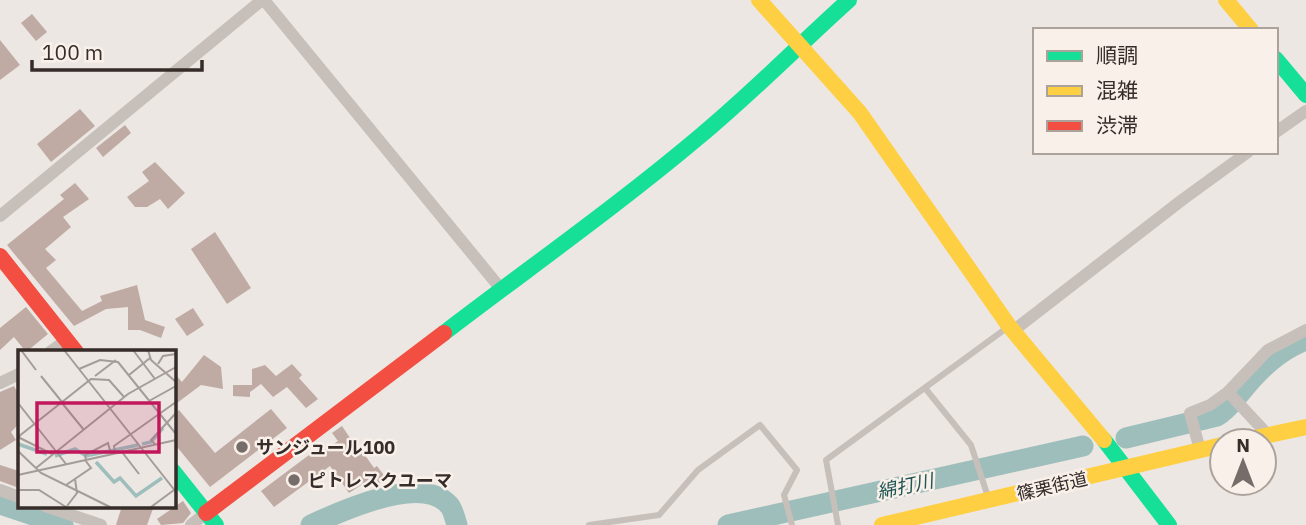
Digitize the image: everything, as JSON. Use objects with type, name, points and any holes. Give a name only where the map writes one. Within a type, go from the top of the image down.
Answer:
[{"type":"street","points":[[0,216],[263,0],[501,289]]},
{"type":"street","points":[[759,0],[860,113],[1011,328],[1101,436],[1169,525]]},
{"type":"street","points":[[191,525],[211,519],[501,289],[698,138],[768,77],[849,0]]},
{"type":"street","points":[[1226,0],[1249,28]]},
{"type":"street","points":[[1278,62],[1306,94]]},
{"type":"street","points":[[1278,131],[1306,111]]},
{"type":"street","points":[[1011,328],[1245,154]]},
{"type":"street","points":[[0,256],[72,346]]},
{"type":"street","points":[[1198,443],[1190,413],[1232,397],[1268,350],[1306,330]]},
{"type":"street","points":[[0,383],[18,374]]},
{"type":"street","points":[[1232,397],[1260,427]]},
{"type":"street","points":[[1278,433],[1306,427]]},
{"type":"street","name":"篠栗街道","points":[[882,525],[913,522],[989,500],[1126,469],[1198,443],[1208,444]]},
{"type":"street","points":[[175,474],[211,519]]},
{"type":"street","points":[[0,490],[18,497]]},
{"type":"street","points":[[51,508],[101,525]]},
{"type":"lane","points":[[838,525],[826,460],[1011,328]]},
{"type":"lane","points":[[925,388],[971,445],[989,500]]},
{"type":"lane","points":[[589,525],[659,515],[698,470],[760,425],[797,470],[784,495],[792,525]]},
{"type":"building","points":[[32,14],[47,32],[36,41],[21,23]]},
{"type":"building","points":[[0,40],[20,65],[0,80]]},
{"type":"building","points":[[80,109],[95,126],[51,162],[37,144]]},
{"type":"building","points":[[125,125],[131,133],[103,157],[96,148]]},
{"type":"building","points":[[155,162],[185,193],[168,209],[160,199],[147,207],[135,207],[127,197],[149,181],[142,172]]},
{"type":"building","points":[[75,183],[89,199],[63,217],[71,227],[45,249],[56,260],[46,268],[82,311],[102,301],[100,296],[137,285],[145,320],[165,327],[161,338],[140,330],[128,330],[128,307],[106,309],[74,326],[7,245],[64,199],[60,195]]},
{"type":"building","points":[[215,232],[251,288],[227,304],[191,249]]},
{"type":"building","points":[[26,307],[48,334],[28,350],[24,350],[14,337],[0,350],[0,328]]},
{"type":"building","points":[[193,308],[204,325],[187,336],[175,319]]},
{"type":"building","points":[[204,355],[221,367],[223,389],[201,385],[175,404],[175,374],[182,382]]},
{"type":"building","points":[[292,364],[302,375],[299,378],[318,399],[306,408],[287,387],[273,397],[261,384],[250,392],[250,397],[233,396],[233,385],[252,385],[252,369],[265,365],[276,376]]},
{"type":"building","points":[[14,386],[18,393],[18,425],[11,432],[16,440],[0,450],[0,392]]},
{"type":"building","name":"サンジュール100","points":[[271,409],[287,428],[210,487],[175,444],[175,413],[179,410],[215,453]]},
{"type":"building","points":[[342,426],[358,450],[360,448],[374,468],[377,466],[386,478],[375,486],[373,483],[369,486],[366,482],[349,493],[330,466],[274,507],[261,491],[313,452],[316,456],[338,441],[332,433]]},
{"type":"building","points":[[0,465],[18,471],[18,488],[0,481]]},
{"type":"building","points":[[183,501],[191,513],[183,523],[161,525],[157,519]]},
{"type":"building","points":[[121,508],[153,508],[147,525],[116,525]]},
{"type":"waterway","name":"綿打川","points":[[1126,438],[1217,416],[1270,362],[1306,340]]},
{"type":"waterway","name":"綿打川","points":[[728,525],[1083,446]]},
{"type":"waterway","name":"綿打川","points":[[311,525],[381,498],[420,493],[437,496],[449,505],[457,525]]},
{"type":"waterway","name":"綿打川","points":[[0,504],[63,525]]},
{"type":"traffic: fast","points":[[444,333],[668,163],[737,104],[849,0]]},
{"type":"traffic: fast","points":[[1278,61],[1306,95]]},
{"type":"traffic: fast","points":[[1104,440],[1169,525]]},
{"type":"traffic: fast","points":[[175,474],[216,525]]},
{"type":"traffic: slow","points":[[759,0],[860,113],[1009,326],[1104,440]]},
{"type":"traffic: slow","points":[[1226,0],[1249,28]]},
{"type":"traffic: slow","points":[[1278,433],[1306,427]]},
{"type":"traffic: slow","points":[[882,525],[1208,448]]},
{"type":"traffic: jam","points":[[0,256],[74,350]]},
{"type":"traffic: jam","points":[[206,513],[444,333]]},
{"type":"place","name":"サンジュール100","points":[[242,447]]},
{"type":"place","name":"ピトレスクユーマ","points":[[294,480]]}]
